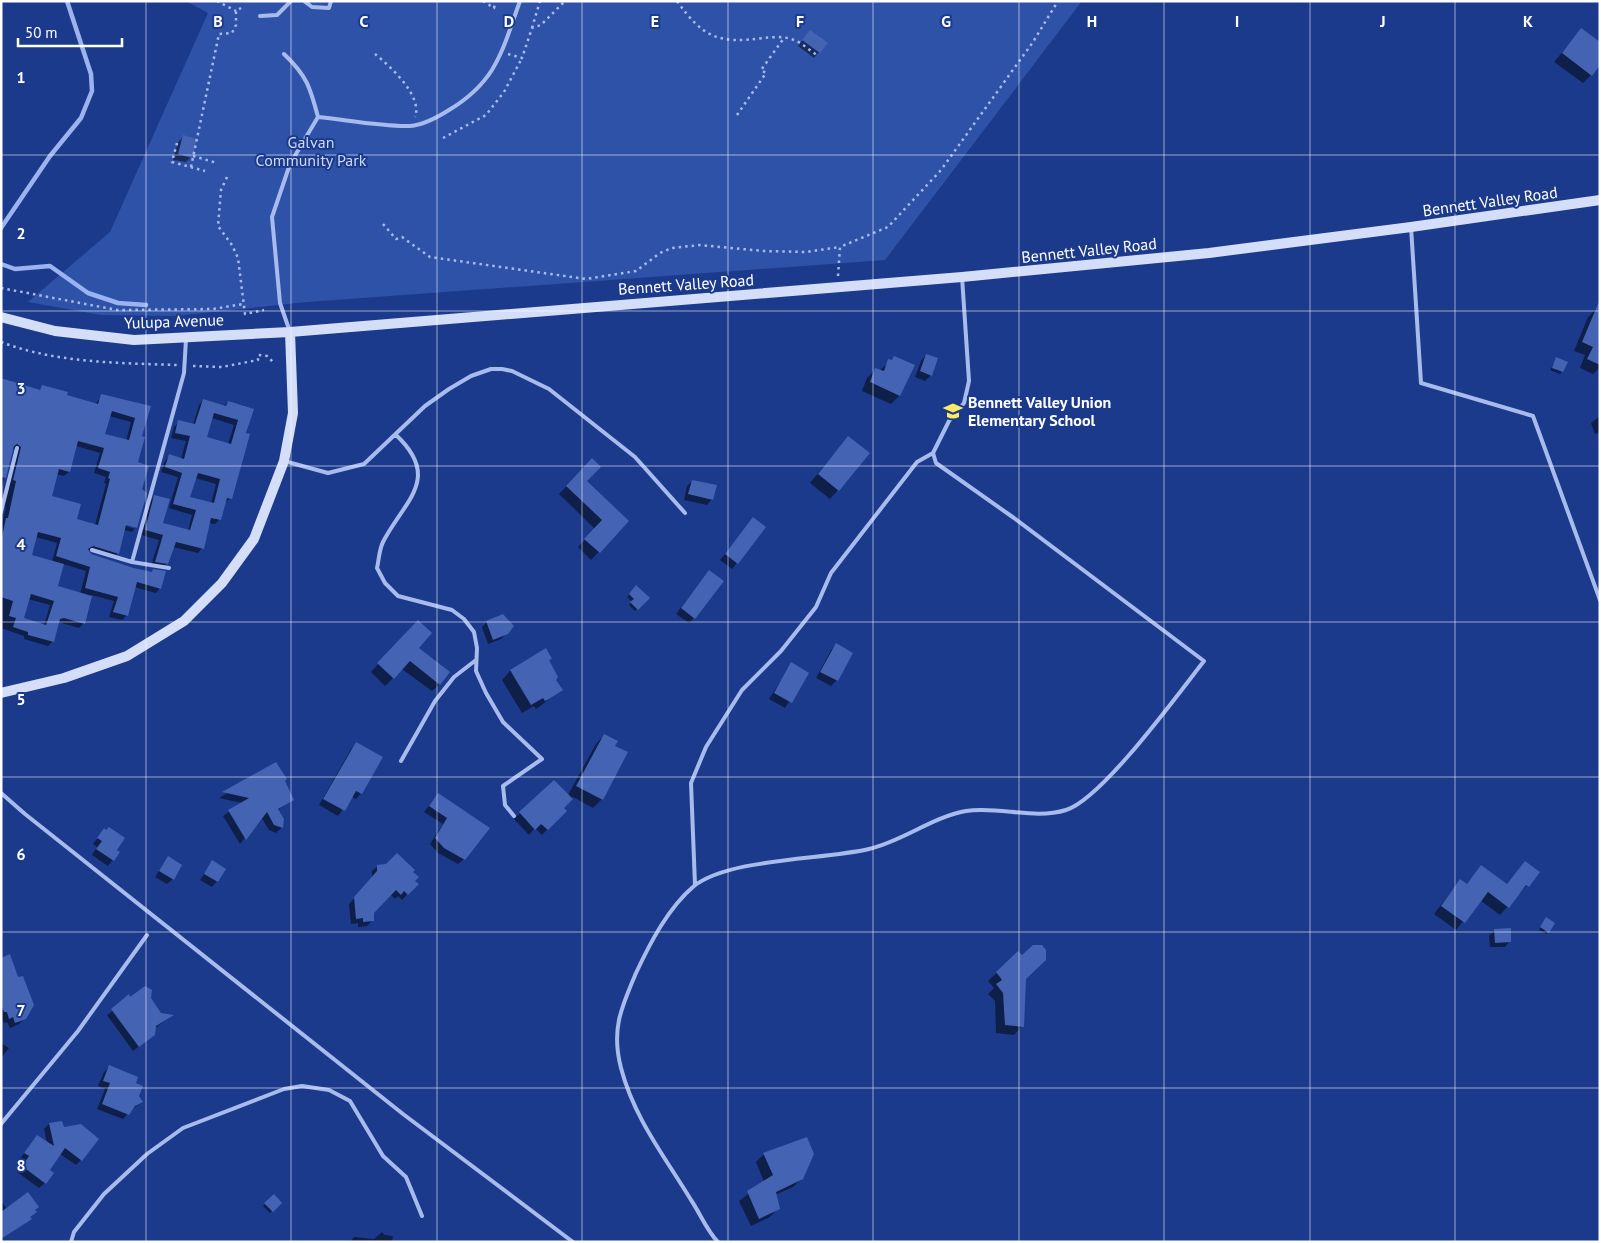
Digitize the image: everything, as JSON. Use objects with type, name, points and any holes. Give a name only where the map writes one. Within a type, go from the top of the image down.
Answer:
[{"type":"street","name":"Bennett Valley Road","points":[[290,332],[962,277],[1209,253],[1600,200]]},
{"type":"street","name":"Yulupa Avenue","points":[[1,317],[55,330],[134,340],[290,332]]},
{"type":"street","points":[[1,693],[64,678],[127,656],[184,621],[222,583],[254,539],[284,461],[293,413],[290,332]]},
{"type":"lane","points":[[260,16],[277,14],[292,1]]},
{"type":"lane","points":[[304,1],[312,7],[329,8],[331,1]]},
{"type":"lane","points":[[318,117],[411,126],[438,117],[466,100],[488,78],[502,52],[520,1]]},
{"type":"lane","points":[[284,54],[300,69],[310,85],[318,117],[290,164],[272,216],[280,303],[290,332]]},
{"type":"lane","points":[[1411,227],[1421,383],[1533,416],[1600,600]]},
{"type":"lane","points":[[695,885],[691,783],[706,747],[742,690],[781,651],[816,607],[831,574],[917,462],[933,453],[948,421],[964,403],[969,381],[962,277]]},
{"type":"lane","points":[[132,562],[184,366],[186,337]]},
{"type":"lane","points":[[284,461],[328,473],[364,464],[425,406],[471,376],[491,369],[512,370],[549,389],[635,457],[685,513]]},
{"type":"lane","points":[[396,435],[406,445],[416,463],[418,484],[409,503],[382,543],[377,568],[385,584],[398,596],[452,610],[464,619],[474,632],[477,648],[476,671],[503,722],[542,759],[504,786],[505,805],[514,816]]},
{"type":"lane","points":[[1,512],[17,448]]},
{"type":"lane","points":[[718,1242],[640,1119],[624,1080],[615,1046],[619,1016],[642,959],[671,911],[695,885],[719,874],[764,863],[868,849],[897,841],[935,822],[964,812],[992,809],[1044,814],[1067,810],[1086,800],[1111,774],[1204,661],[1014,518],[936,463],[933,453]]},
{"type":"lane","points":[[92,550],[132,562],[170,568]]},
{"type":"lane","points":[[401,761],[436,701],[454,677],[476,660]]},
{"type":"lane","points":[[1,793],[24,814],[403,1114],[573,1242]]},
{"type":"lane","points":[[1,1124],[78,1031],[147,935]]},
{"type":"lane","points":[[71,1242],[74,1232],[104,1194],[147,1154],[183,1128],[284,1089],[302,1086],[330,1090],[350,1102],[383,1156],[406,1177],[422,1216]]},
{"type":"path","points":[[217,1],[236,10],[241,8]]},
{"type":"path","points":[[483,1],[494,8],[496,1]]},
{"type":"path","points":[[443,138],[486,115],[504,92],[522,58],[540,1]]},
{"type":"path","points":[[532,28],[541,25],[565,1]]},
{"type":"path","points":[[677,1],[697,28],[712,36],[734,41],[793,39],[817,55]]},
{"type":"path","points":[[383,224],[396,239],[402,237],[430,257],[586,279],[636,270],[660,253],[672,248],[700,245],[762,251],[806,252],[840,247],[888,227],[941,170],[1033,42],[1058,1]]},
{"type":"path","points":[[191,167],[219,34],[232,33],[236,26],[236,10]]},
{"type":"path","points":[[737,115],[766,73],[761,70],[784,38]]},
{"type":"path","points":[[502,52],[522,58]]},
{"type":"path","points":[[375,54],[402,80],[414,99],[417,112],[411,126]]},
{"type":"path","points":[[177,143],[172,162],[205,171]]},
{"type":"path","points":[[193,156],[217,163]]},
{"type":"path","points":[[227,177],[221,190],[218,226],[232,245],[238,258],[245,314],[264,310]]},
{"type":"path","points":[[837,287],[840,247]]},
{"type":"path","points":[[1,288],[117,310],[213,309],[243,304]]},
{"type":"path","points":[[1,342],[30,353],[130,365],[222,367],[258,360],[258,355],[267,356],[273,362]]},
{"type":"green space","name":"Galvan Community Park","points":[[186,1],[1082,1],[885,260],[307,302],[175,316],[101,315],[28,302],[110,232],[208,13]]},
{"type":"building","points":[[1581,28],[1600,42],[1600,65],[1592,76],[1562,53]]},
{"type":"building","points":[[810,30],[828,43],[820,53],[802,40]]},
{"type":"building","points":[[183,135],[197,139],[192,158],[178,154]]},
{"type":"building","points":[[1600,299],[1600,365],[1587,359],[1593,347],[1582,342]]},
{"type":"building","points":[[926,354],[938,358],[932,376],[920,371]]},
{"type":"building","points":[[894,356],[915,365],[900,396],[870,382],[875,368],[884,371],[888,359],[892,360]]},
{"type":"building","points":[[1556,357],[1568,362],[1563,372],[1552,368]]},
{"type":"building","points":[[1,378],[40,390],[42,385],[68,392],[67,395],[98,404],[101,394],[151,406],[142,436],[145,437],[138,462],[149,466],[142,489],[147,493],[137,528],[126,525],[119,554],[93,546],[88,549],[91,554],[134,568],[152,572],[153,569],[166,571],[161,589],[137,582],[128,616],[113,612],[118,597],[85,588],[90,567],[56,556],[61,538],[38,532],[32,555],[64,564],[58,586],[92,596],[85,624],[64,618],[60,619],[54,642],[28,635],[28,632],[13,627],[16,618],[9,616],[13,601],[1,597],[1,541],[16,481],[13,480],[21,447],[17,444],[14,446],[6,478],[1,477]],"holes":[[[112,411],[135,418],[129,440],[105,434]],[[78,441],[104,448],[98,468],[110,472],[108,478],[110,479],[98,525],[77,519],[81,504],[52,496],[59,469],[70,472]],[[31,594],[54,601],[46,625],[24,618]]]},
{"type":"building","points":[[203,399],[226,406],[228,401],[254,409],[246,433],[250,434],[232,499],[227,498],[221,520],[211,518],[204,549],[176,542],[168,564],[155,562],[163,535],[145,530],[154,495],[170,499],[163,523],[190,530],[196,510],[173,504],[182,473],[165,467],[169,454],[184,459],[190,436],[175,433],[178,420],[195,424]],"holes":[[[214,413],[238,420],[231,444],[207,437]],[[198,473],[220,479],[214,503],[190,497]]]},
{"type":"building","points":[[848,436],[870,453],[839,491],[818,474]]},
{"type":"building","points":[[592,458],[601,467],[587,481],[629,521],[600,553],[584,539],[602,520],[566,486]]},
{"type":"building","points":[[692,480],[717,485],[713,500],[688,494]]},
{"type":"building","points":[[753,517],[766,527],[738,564],[725,554]]},
{"type":"building","points":[[709,570],[724,581],[695,619],[681,608]]},
{"type":"building","points":[[636,585],[650,598],[638,610],[630,602],[634,599],[629,594]]},
{"type":"building","points":[[503,614],[514,626],[508,634],[493,640],[486,621]]},
{"type":"building","points":[[418,620],[432,633],[419,648],[450,672],[440,685],[410,661],[394,679],[377,663]]},
{"type":"building","points":[[836,643],[853,653],[838,681],[820,672]]},
{"type":"building","points":[[546,648],[552,659],[549,660],[558,677],[556,680],[563,690],[545,701],[543,698],[531,705],[510,670]]},
{"type":"building","points":[[791,662],[809,673],[792,703],[774,693]]},
{"type":"building","points":[[604,734],[618,741],[615,746],[628,752],[603,800],[576,786]]},
{"type":"building","points":[[356,742],[383,757],[362,794],[356,791],[345,811],[323,799]]},
{"type":"building","points":[[276,762],[287,779],[285,781],[294,800],[278,809],[284,819],[283,828],[274,825],[267,812],[246,840],[228,810],[249,798],[222,792]]},
{"type":"building","points":[[554,780],[573,799],[564,808],[567,811],[548,830],[541,824],[535,830],[519,812]]},
{"type":"building","points":[[438,793],[490,828],[465,860],[444,848],[435,838],[447,818],[429,806]]},
{"type":"building","points":[[109,827],[125,838],[117,850],[120,852],[114,861],[96,849],[102,841],[97,838],[104,828],[106,830]]},
{"type":"building","points":[[397,853],[415,870],[413,872],[419,877],[415,881],[419,884],[408,895],[404,891],[401,895],[396,890],[374,913],[374,921],[363,922],[363,918],[356,919],[354,897],[377,871],[377,865],[386,864]]},
{"type":"building","points":[[168,856],[182,865],[174,880],[159,871]]},
{"type":"building","points":[[212,860],[226,869],[218,882],[204,874]]},
{"type":"building","points":[[1525,861],[1540,872],[1529,887],[1526,885],[1509,908],[1488,892],[1465,923],[1441,906],[1460,879],[1467,884],[1481,865],[1507,884]]},
{"type":"building","points":[[1546,917],[1555,923],[1549,933],[1540,927]]},
{"type":"building","points":[[1511,928],[1511,942],[1495,943],[1494,929]]},
{"type":"building","points":[[1033,945],[1042,945],[1046,950],[1046,960],[1026,979],[1024,1027],[1005,1025],[1003,993],[996,984],[1002,980],[996,972],[1018,951],[1022,955]]},
{"type":"building","points":[[10,954],[18,977],[23,976],[34,1005],[26,1019],[15,1023],[13,1017],[9,1019],[7,1012],[4,1012],[1,1004],[1,958]]},
{"type":"building","points":[[145,986],[152,990],[151,998],[161,1013],[174,1015],[156,1026],[155,1035],[139,1047],[111,1009],[129,994],[130,997]]},
{"type":"building","points":[[109,1065],[138,1077],[136,1083],[143,1086],[139,1096],[143,1102],[135,1106],[129,1115],[102,1104],[110,1083],[103,1081]]},
{"type":"building","points":[[62,1121],[64,1127],[81,1124],[99,1139],[82,1161],[65,1148],[50,1170],[54,1173],[46,1184],[22,1166],[29,1156],[24,1153],[37,1135],[54,1146],[49,1123]]},
{"type":"building","points":[[807,1137],[814,1154],[803,1179],[776,1192],[780,1209],[759,1219],[747,1191],[773,1175],[763,1153]]},
{"type":"building","points":[[28,1192],[39,1207],[35,1210],[37,1212],[30,1217],[32,1219],[1,1239],[1,1212]]},
{"type":"building","points":[[274,1194],[282,1203],[273,1212],[264,1203]]},
{"type":"waterway","points":[[1,228],[50,156],[81,118],[92,91],[91,74],[67,1]]},
{"type":"waterway","points":[[1,264],[15,269],[50,266],[88,293],[118,303],[146,305]]},
{"type":"place","name":"Bennett Valley Union Elementary School","points":[[953,411]]}]
